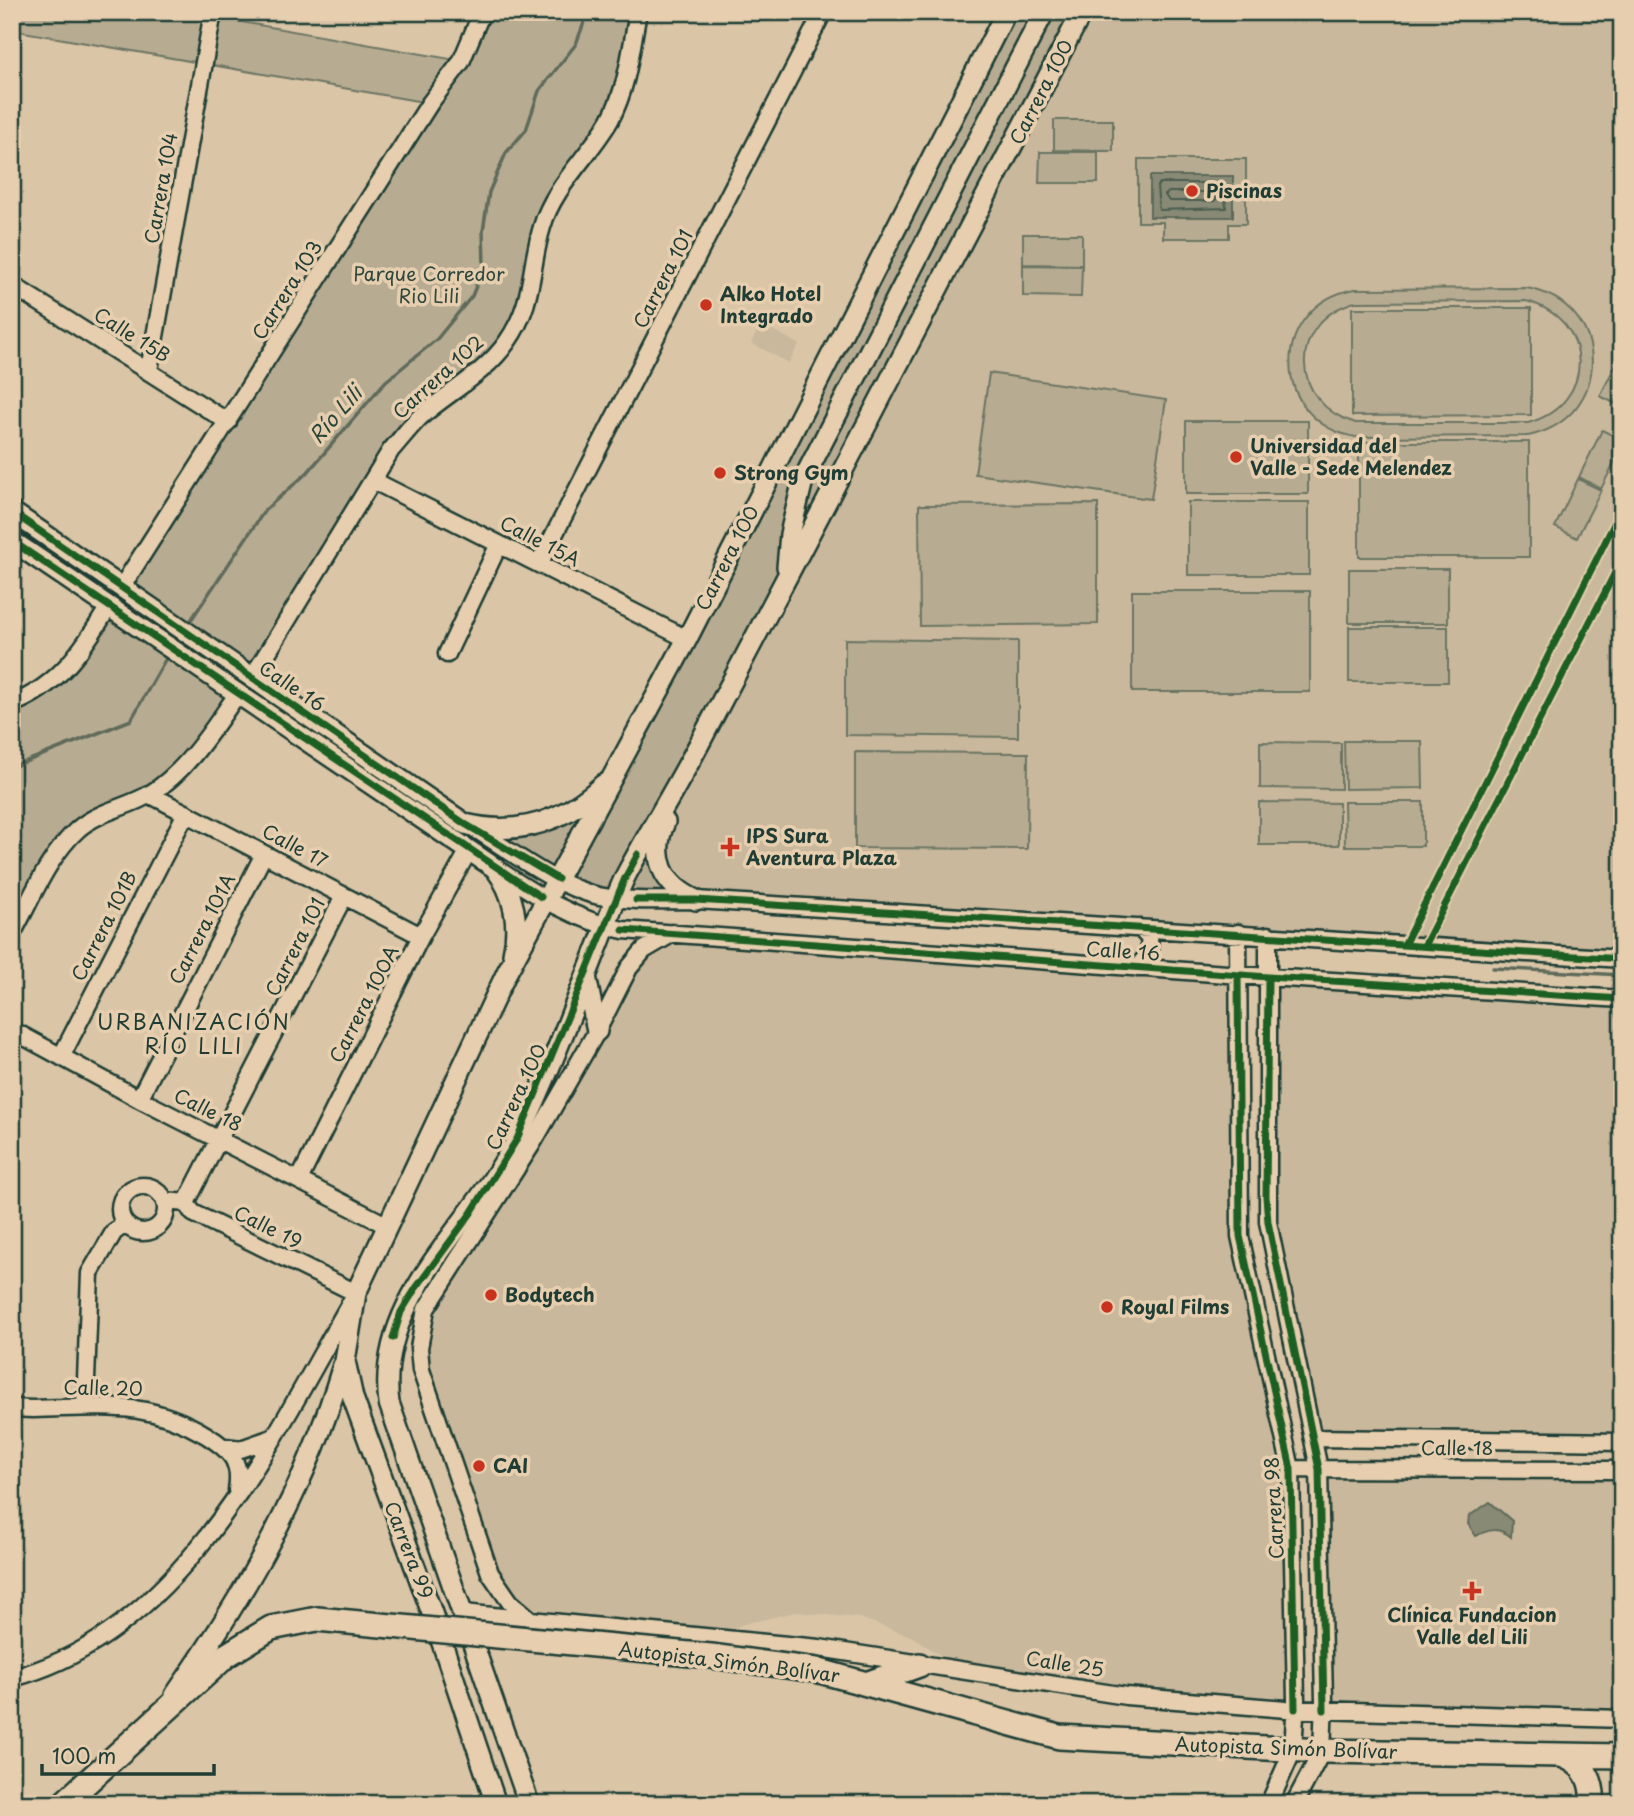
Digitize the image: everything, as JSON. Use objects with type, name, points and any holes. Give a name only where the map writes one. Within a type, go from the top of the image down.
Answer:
[{"type":"highway","name":"Autopista Simón Bolívar","points":[[63,1804],[137,1738],[164,1709],[227,1655],[271,1628],[317,1619],[711,1656],[816,1670],[1059,1737],[1322,1751],[1622,1756]]},
{"type":"highway","points":[[869,1683],[919,1665]]},
{"type":"highway","points":[[79,1804],[137,1738]]},
{"type":"highway","points":[[1554,1754],[1569,1758],[1582,1767],[1590,1781],[1592,1804]]},
{"type":"main road","name":"Carrera 100","points":[[356,1293],[507,972],[687,639],[1006,12]]},
{"type":"main road","points":[[787,575],[790,534],[803,480],[1044,12]]},
{"type":"main road","name":"Carrera 100","points":[[389,1363],[401,1312],[477,1216],[517,1139],[625,878],[914,339],[1082,12]]},
{"type":"main road","name":"Calle 16","points":[[12,512],[465,824]]},
{"type":"main road","name":"Calle 16","points":[[12,541],[495,868]]},
{"type":"main road","points":[[690,761],[662,829],[657,855],[671,885],[680,893],[696,900]]},
{"type":"main road","points":[[465,824],[502,829],[544,822],[576,807],[617,771]]},
{"type":"main road","points":[[495,868],[510,893],[516,922],[514,951],[507,972]]},
{"type":"main road","points":[[586,976],[597,1031]]},
{"type":"main road","name":"Carrera 99","points":[[356,1293],[345,1361],[357,1412],[432,1613],[496,1804]]},
{"type":"main road","points":[[164,1709],[228,1619],[275,1532],[313,1457],[345,1361]]},
{"type":"main road","name":"Carrera 99","points":[[389,1363],[389,1403],[529,1804]]},
{"type":"street","name":"Carrera 104","points":[[149,370],[213,12]]},
{"type":"street","name":"Carrera 103","points":[[121,588],[430,103],[461,62],[482,12]]},
{"type":"street","name":"Carrera 102","points":[[251,678],[391,450],[418,419],[487,365],[506,344],[520,321],[532,288],[542,226],[555,199],[610,119],[622,90],[638,12]]},
{"type":"street","name":"Carrera 101","points":[[539,564],[822,12]]},
{"type":"street","name":"Calle 15B","points":[[12,285],[228,422]]},
{"type":"street","name":"Calle 15A","points":[[374,481],[687,639]]},
{"type":"street","points":[[447,654],[499,544]]},
{"type":"street","points":[[12,704],[34,696],[56,680],[109,606]]},
{"type":"street","points":[[12,934],[60,849],[76,831],[92,818],[149,794],[200,748],[238,694]]},
{"type":"street","name":"Calle 17","points":[[149,794],[421,936]]},
{"type":"street","name":"Carrera 101B","points":[[61,1058],[186,813]]},
{"type":"street","name":"Calle 16","points":[[465,824],[558,879],[584,891],[617,899],[696,900],[1622,958]]},
{"type":"street","name":"Carrera 100A","points":[[299,1180],[421,936],[469,850]]},
{"type":"street","name":"Carrera 101A","points":[[139,1099],[264,854]]},
{"type":"street","name":"Calle 16","points":[[495,868],[546,901],[606,926],[1137,968],[1622,999]]},
{"type":"street","name":"Carrera 101","points":[[186,1203],[344,896]]},
{"type":"street","points":[[1137,968],[1150,952],[1149,939],[1140,928]]},
{"type":"street","name":"Carrera 100","points":[[531,1620],[510,1602],[490,1573],[421,1370],[419,1348],[426,1309],[477,1216],[597,1031],[629,968],[644,950],[673,933]]},
{"type":"street","name":"Carrera 98","points":[[1238,933],[1240,1236],[1291,1469],[1295,1709],[1293,1750],[1269,1804]]},
{"type":"street","points":[[1268,935],[1268,1222],[1320,1469],[1324,1710],[1322,1751],[1294,1804]]},
{"type":"street","name":"Calle 18","points":[[12,1030],[139,1099],[386,1225]]},
{"type":"street","points":[[1238,1078],[1243,1066],[1257,1068],[1261,1102],[1267,1108]]},
{"type":"street","points":[[147,1186],[161,1194],[165,1201],[163,1220],[155,1229],[142,1233],[125,1224],[119,1209],[125,1194],[131,1189],[147,1186]]},
{"type":"street","points":[[165,1201],[186,1203]]},
{"type":"street","name":"Calle 19","points":[[186,1203],[193,1213],[356,1293]]},
{"type":"street","points":[[85,1407],[90,1273],[114,1233],[125,1224]]},
{"type":"street","name":"Carrera 100","points":[[12,1678],[39,1671],[84,1649],[118,1627],[163,1589],[194,1555],[272,1438],[356,1293]]},
{"type":"street","name":"Calle 20","points":[[12,1408],[137,1408],[160,1412],[181,1420],[225,1447]]},
{"type":"street","points":[[225,1447],[242,1449],[272,1438]]},
{"type":"street","name":"Calle 18","points":[[1314,1438],[1622,1442]]},
{"type":"street","points":[[1408,1439],[1401,1444],[1398,1456],[1411,1469]]},
{"type":"street","points":[[225,1447],[239,1468],[236,1493]]},
{"type":"street","name":"Calle 18","points":[[1291,1469],[1622,1470]]},
{"type":"street","name":"Calle 25","points":[[463,1613],[819,1648],[1126,1696],[1295,1709],[1622,1719]]},
{"type":"shaded area","name":"Universidad del Valle - Sede Melendez","points":[[1082,12],[1622,12],[1622,959],[680,893],[658,842],[662,829]]},
{"type":"shaded area","points":[[761,324],[799,344],[789,363],[751,343]]},
{"type":"shaded area","points":[[673,933],[1238,975],[1238,1212],[1291,1469],[1295,1709],[964,1671],[913,1637],[860,1618],[796,1612],[743,1624],[712,1638],[519,1611],[497,1586],[421,1370],[421,1327],[629,968]]},
{"type":"shaded area","points":[[1268,977],[1622,999],[1622,1442],[1314,1438],[1268,1222]]},
{"type":"shaded area","name":"Clínica Fundacion Valle del Lili","points":[[1319,1469],[1622,1470],[1622,1719],[1324,1710]]},
{"type":"green space","name":"Parque Corredor Rio Lili","points":[[12,12],[185,12],[461,61],[482,12],[638,12],[623,90],[555,199],[506,344],[418,419],[252,678],[121,588],[429,103],[12,30]]},
{"type":"green space","points":[[1006,12],[1082,12],[787,575],[658,842],[680,893],[597,896],[480,827],[524,827],[617,771]]},
{"type":"green space","points":[[1054,120],[1113,120],[1113,151],[1054,150]]},
{"type":"green space","points":[[1040,152],[1098,152],[1098,183],[1039,183]]},
{"type":"green space","name":"Piscinas","points":[[1138,159],[1246,159],[1246,224],[1229,224],[1229,238],[1163,238],[1163,222],[1138,222]]},
{"type":"green space","points":[[1023,234],[1082,234],[1082,265],[1023,264]]},
{"type":"green space","points":[[1023,265],[1082,266],[1081,297],[1023,296]]},
{"type":"green space","points":[[1526,288],[1555,298],[1575,315],[1588,337],[1592,361],[1588,385],[1576,407],[1556,425],[1528,436],[1356,437],[1327,427],[1307,410],[1295,388],[1290,363],[1294,339],[1306,317],[1326,299],[1355,289]],"holes":[[[1526,301],[1549,311],[1565,325],[1575,343],[1579,362],[1576,381],[1566,398],[1551,413],[1528,423],[1356,423],[1334,413],[1318,399],[1308,381],[1305,362],[1308,344],[1317,326],[1333,312],[1355,302]]]},
{"type":"green space","points":[[1352,308],[1531,308],[1531,415],[1352,416]]},
{"type":"green space","points":[[1622,352],[1622,407],[1600,396]]},
{"type":"green space","points":[[989,373],[1166,400],[1151,499],[975,474]]},
{"type":"green space","points":[[1186,421],[1308,421],[1308,494],[1186,494]]},
{"type":"green space","points":[[1602,430],[1622,440],[1622,447],[1601,489],[1579,477]]},
{"type":"green space","points":[[1359,442],[1529,442],[1529,557],[1359,557]]},
{"type":"green space","points":[[1578,479],[1601,490],[1577,538],[1555,527]]},
{"type":"green space","points":[[1188,502],[1309,502],[1309,575],[1188,575]]},
{"type":"green space","points":[[1098,504],[1098,624],[920,626],[919,505]]},
{"type":"green space","points":[[1349,569],[1448,569],[1448,623],[1349,623]]},
{"type":"green space","points":[[1132,591],[1310,591],[1310,692],[1132,692]]},
{"type":"green space","points":[[109,606],[238,693],[173,774],[76,831],[12,934],[12,704],[34,696]]},
{"type":"green space","points":[[1349,627],[1448,627],[1448,682],[1349,682]]},
{"type":"green space","points":[[845,639],[1018,641],[1018,737],[845,735]]},
{"type":"green space","points":[[1344,741],[1422,741],[1423,788],[1345,789]]},
{"type":"green space","points":[[1260,742],[1341,743],[1341,789],[1260,788]]},
{"type":"green space","points":[[855,752],[1028,753],[1027,849],[855,848]]},
{"type":"green space","points":[[1259,802],[1339,803],[1339,845],[1259,845]]},
{"type":"green space","points":[[1344,802],[1423,802],[1423,846],[1345,846]]},
{"type":"water","points":[[1150,176],[1233,176],[1233,217],[1150,217]]},
{"type":"water","points":[[1490,1502],[1512,1521],[1511,1537],[1494,1530],[1476,1536],[1468,1524],[1469,1516]]},
{"type":"waterway","name":"Río Lili","points":[[187,626],[265,510],[308,472],[386,381],[437,339],[472,296],[484,266],[483,231],[489,192],[506,153],[526,130],[539,91],[576,44],[588,12]]},
{"type":"waterway","name":"Río Lili","points":[[12,767],[131,720],[169,653]]},
{"type":"waterway","points":[[1493,968],[1622,975]]},
{"type":"cycle path","points":[[1405,943],[1622,508]]},
{"type":"cycle path","points":[[12,512],[465,824],[558,879]]},
{"type":"cycle path","points":[[12,541],[541,897]]},
{"type":"cycle path","points":[[1425,944],[1622,559]]},
{"type":"cycle path","points":[[393,1338],[401,1312],[471,1213],[517,1139],[625,878],[638,854]]},
{"type":"cycle path","points":[[636,900],[696,900],[1622,959]]},
{"type":"cycle path","points":[[623,930],[1268,977],[1622,999]]},
{"type":"cycle path","points":[[1238,975],[1240,1236],[1291,1469],[1295,1709]]},
{"type":"cycle path","points":[[1268,977],[1266,1197],[1268,1222],[1319,1469],[1324,1710]]},
{"type":"place","name":"Piscinas","points":[[1192,191]]},
{"type":"place","name":"Alko Hotel Integrado","points":[[706,305]]},
{"type":"place","name":"Universidad del Valle - Sede Melendez","points":[[1236,457]]},
{"type":"place","name":"Strong Gym","points":[[720,473]]},
{"type":"place","name":"IPS Sura Aventura Plaza","points":[[730,847]]},
{"type":"place","name":"Bodytech","points":[[491,1295]]},
{"type":"place","name":"Royal Films","points":[[1107,1307]]},
{"type":"place","name":"CAI","points":[[479,1466]]},
{"type":"place","name":"Clínica Fundacion Valle del Lili","points":[[1472,1591]]},
{"type":"district","name":"URBANIZACIÓN RÍO LILI","points":[[194,1035]]}]
